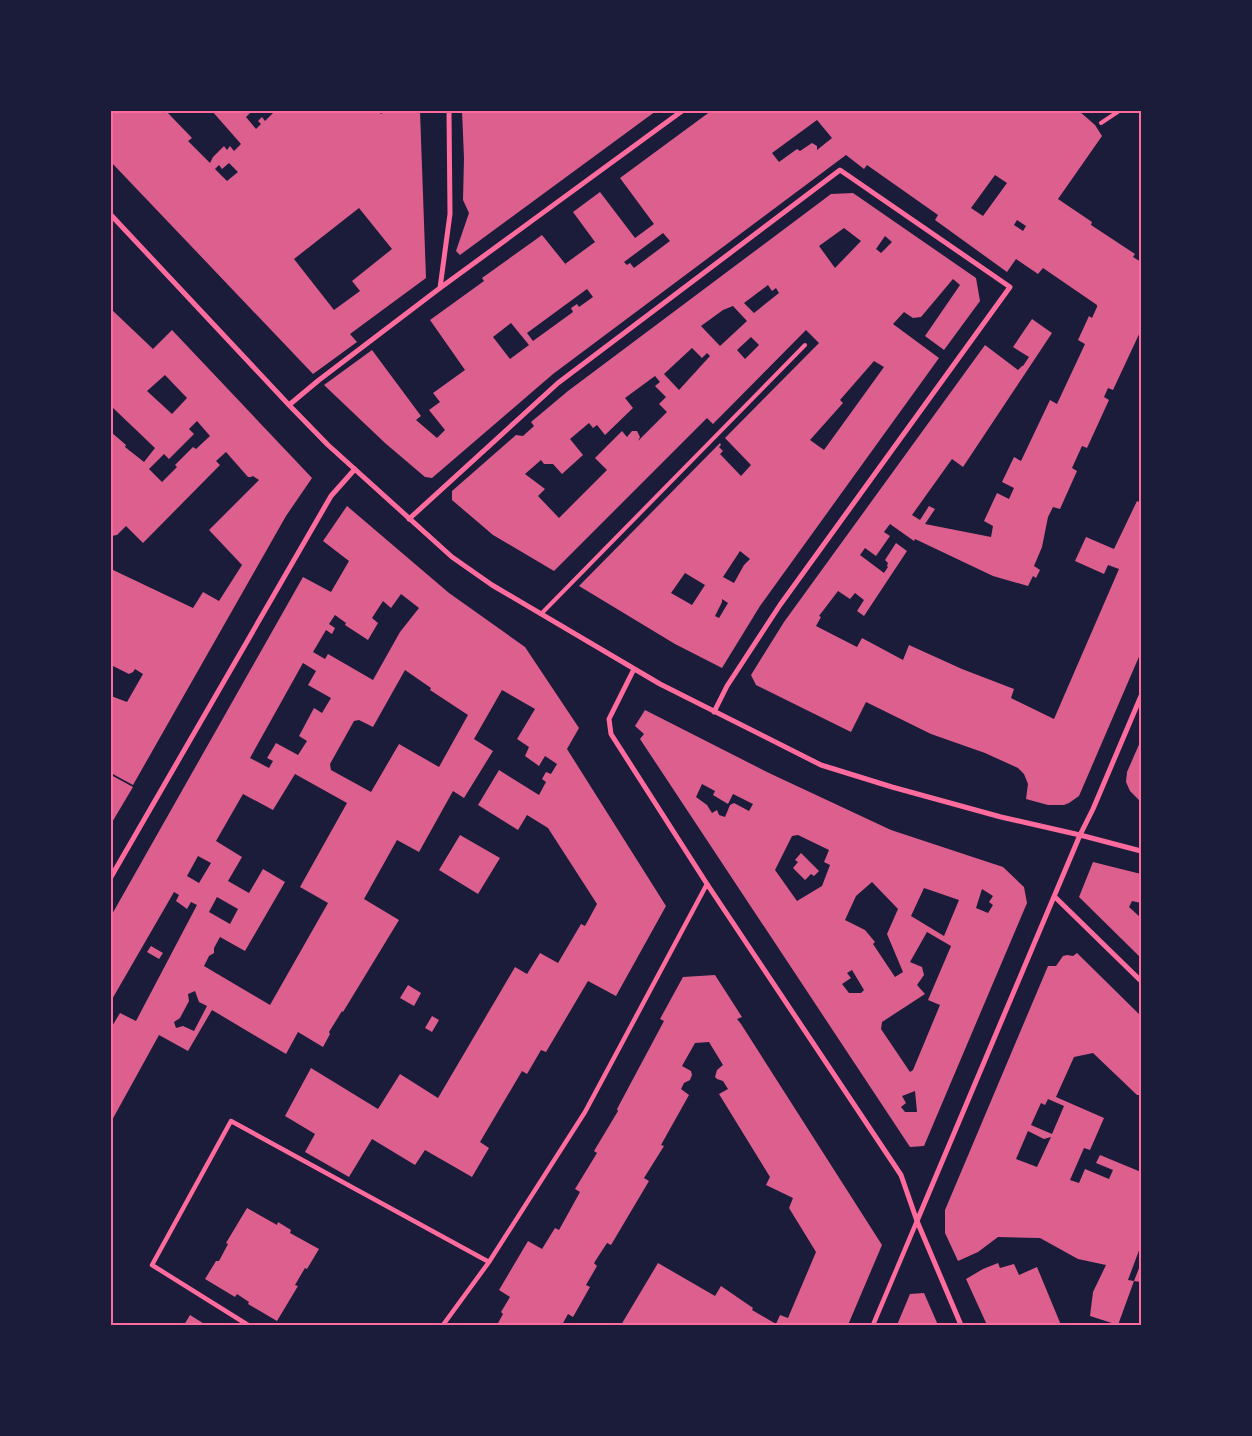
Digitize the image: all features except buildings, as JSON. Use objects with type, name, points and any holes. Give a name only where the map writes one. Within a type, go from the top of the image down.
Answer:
[{"type":"street","points":[[440,288],[450,214],[449,111]]},
{"type":"street","points":[[289,405],[440,288],[682,111]]},
{"type":"street","points":[[409,519],[558,384],[840,170],[1010,287],[780,605],[728,686],[714,712]]},
{"type":"street","points":[[111,215],[289,405],[409,519],[452,557],[492,585],[634,669],[714,712],[821,765],[1001,817],[1080,834],[1141,851]]},
{"type":"street","points":[[111,878],[331,496],[355,469]]},
{"type":"street","points":[[634,669],[609,719],[611,734],[707,884],[900,1175],[917,1222],[961,1325]]},
{"type":"street","points":[[873,1325],[1080,834],[1093,809],[1141,696]]},
{"type":"street","points":[[443,1325],[488,1262],[584,1112],[707,884]]},
{"type":"street","points":[[1054,897],[1141,980]]},
{"type":"street","points":[[248,1325],[152,1265],[231,1121],[488,1262]]},
{"type":"lane","points":[[1100,123],[1119,111]]},
{"type":"lane","points":[[541,614],[805,345]]}]
